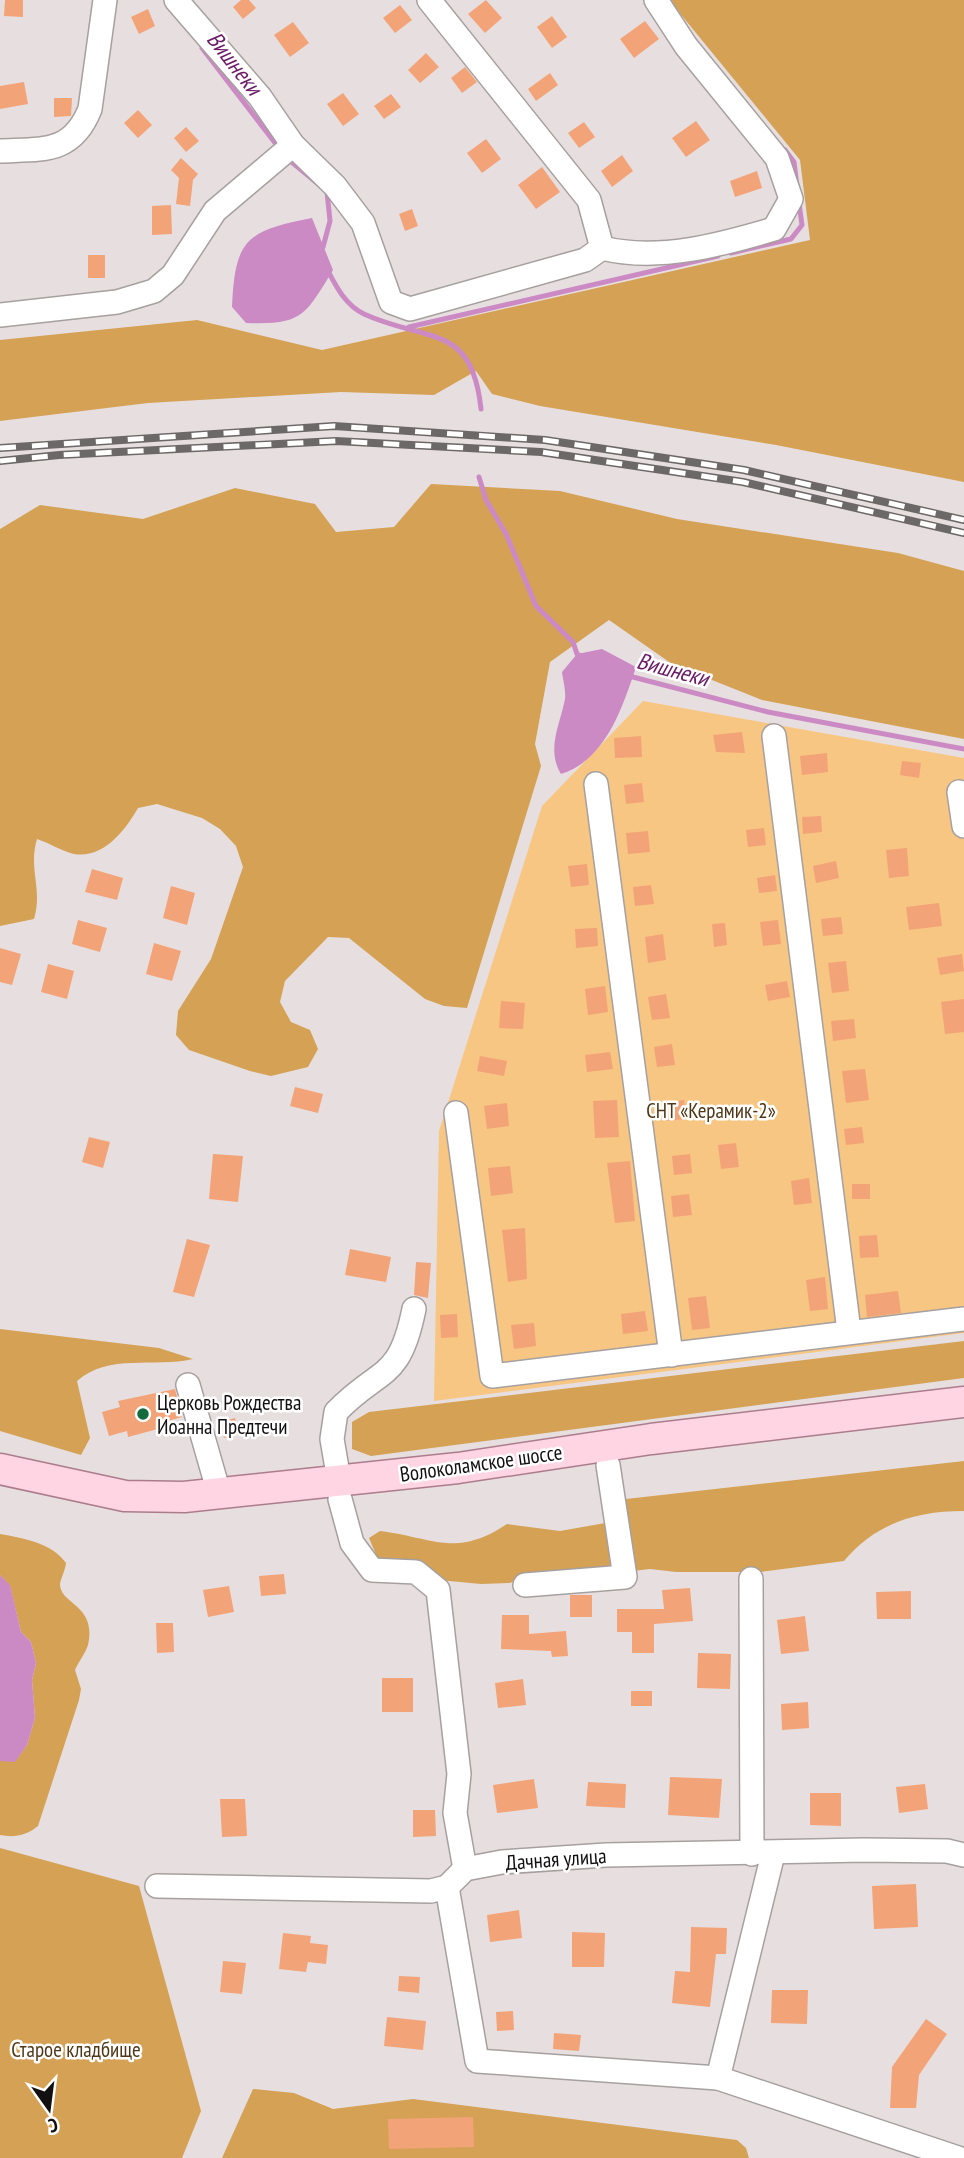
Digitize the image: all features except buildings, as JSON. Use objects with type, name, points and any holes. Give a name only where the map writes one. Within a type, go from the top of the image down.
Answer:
[{"type":"main road","name":"Волоколамское шоссе","points":[[0,1490],[74,1507],[127,1514],[187,1517],[340,1490],[964,1402]]},
{"type":"main road","name":"Волоколамское шоссе","points":[[0,1469],[125,1496],[184,1497],[219,1493],[340,1490],[608,1465],[964,1421]]},
{"type":"street","points":[[0,151],[33,149],[68,142],[84,125],[90,110],[105,0]]},
{"type":"street","points":[[176,0],[260,97],[293,145],[335,186],[363,223],[391,302],[410,309],[585,260],[602,247]]},
{"type":"street","points":[[429,0],[589,200],[602,247]]},
{"type":"street","points":[[602,247],[632,255],[722,245],[774,229],[790,199],[778,158],[686,46],[656,0]]},
{"type":"street","points":[[0,315],[117,302],[154,291],[173,275],[215,211],[293,145]]},
{"type":"street","points":[[774,736],[849,1331]]},
{"type":"street","points":[[596,784],[671,1355]]},
{"type":"street","points":[[959,792],[964,826]]},
{"type":"street","points":[[456,1113],[492,1376],[964,1319]]},
{"type":"street","points":[[157,1886],[431,1891],[447,1887],[466,1869],[455,1814],[458,1774],[438,1590],[416,1572],[372,1570],[352,1543],[332,1439],[336,1412],[396,1364],[407,1344],[414,1309]]},
{"type":"street","points":[[188,1385],[219,1493]]},
{"type":"street","points":[[525,1585],[625,1577],[608,1465]]},
{"type":"street","points":[[718,2078],[762,1854],[751,1579]]},
{"type":"street","name":"Дачная улица","points":[[466,1869],[502,1863],[606,1855],[864,1850],[947,1851],[964,1855]]},
{"type":"street","points":[[447,1887],[477,2061],[718,2078],[958,2158]]},
{"type":"green space","points":[[669,0],[964,0],[964,482],[776,445],[540,406],[492,394],[476,371],[434,395],[341,392],[148,403],[0,421],[0,340],[197,320],[322,350],[810,240],[800,160]]},
{"type":"green space","points":[[431,484],[560,491],[677,519],[898,553],[964,571],[964,739],[762,700],[672,664],[609,620],[550,662],[535,744],[541,766],[467,1008],[444,1006],[425,999],[349,938],[328,937],[285,981],[280,1002],[291,1022],[310,1030],[318,1049],[308,1067],[271,1076],[189,1050],[176,1035],[178,1011],[211,959],[243,867],[236,846],[220,829],[202,818],[157,804],[138,808],[113,841],[95,852],[85,854],[69,853],[37,839],[34,860],[37,898],[34,919],[0,926],[0,529],[40,505],[143,519],[235,488],[315,504],[336,532],[394,527]]},
{"type":"green space","name":"СНТ «Керамик-2»","points":[[643,701],[964,758],[964,1333],[434,1401],[439,1131],[542,806]]},
{"type":"green space","points":[[0,1329],[159,1348],[193,1359],[117,1364],[90,1372],[77,1381],[90,1438],[81,1455],[0,1431]]},
{"type":"green space","points":[[964,1341],[964,1378],[371,1456],[352,1449],[352,1422],[369,1412]]},
{"type":"green space","points":[[964,1461],[964,1511],[930,1513],[883,1528],[856,1548],[844,1561],[760,1572],[676,1572],[650,1569],[565,1579],[537,1576],[509,1583],[481,1584],[396,1576],[377,1557],[369,1538],[380,1531],[431,1541],[459,1543],[489,1534],[507,1524],[560,1531],[611,1522],[626,1499]]},
{"type":"green space","points":[[0,1534],[36,1542],[60,1556],[66,1563],[60,1584],[62,1591],[83,1613],[89,1631],[88,1645],[75,1670],[81,1689],[79,1700],[38,1826],[30,1832],[16,1836],[0,1835],[0,1761],[15,1761],[27,1745],[35,1718],[32,1680],[36,1663],[31,1642],[21,1632],[10,1586],[0,1575]]},
{"type":"green space","name":"Старое кладбище","points":[[0,1848],[139,1886],[201,2111],[182,2158],[0,2158]]},
{"type":"green space","points":[[253,2089],[294,2093],[333,2109],[413,2099],[737,2140],[746,2148],[749,2158],[222,2158]]},
{"type":"shaded area","points":[[312,218],[333,270],[324,286],[308,308],[291,319],[246,323],[232,307],[236,266],[241,252],[258,234]]},
{"type":"shaded area","points":[[602,649],[636,667],[618,714],[601,744],[577,767],[561,774],[554,746],[565,699],[562,672],[577,654]]},
{"type":"shaded area","points":[[0,1575],[10,1585],[21,1632],[31,1642],[36,1663],[32,1680],[35,1718],[27,1745],[15,1762],[0,1761]]},
{"type":"waterway","name":"Вишнеки","points":[[202,48],[279,148]]},
{"type":"waterway","points":[[785,150],[794,162],[797,186]]},
{"type":"waterway","name":"Вишнеки","points":[[288,159],[317,183]]},
{"type":"waterway","name":"Вишнеки","points":[[323,247],[330,221],[327,192]]},
{"type":"waterway","points":[[731,253],[791,239],[802,225],[799,203]]},
{"type":"waterway","points":[[409,327],[718,256]]},
{"type":"waterway","name":"Вишнеки","points":[[327,269],[342,294],[357,310],[387,323],[443,340],[457,348],[468,362],[476,381],[481,409]]},
{"type":"waterway","name":"Вишнеки","points":[[479,477],[486,500],[506,534],[536,606],[573,642],[577,654],[581,656]]},
{"type":"waterway","name":"Вишнеки","points":[[629,676],[768,712],[964,749]]},
{"type":"railway","points":[[0,448],[334,426],[545,440],[744,470],[964,520]]},
{"type":"railway","points":[[0,461],[59,455],[336,441],[541,452],[743,482],[964,533]]},
{"type":"place","name":"Церковь Рождества Иоанна Предтечи","points":[[143,1414]]}]
